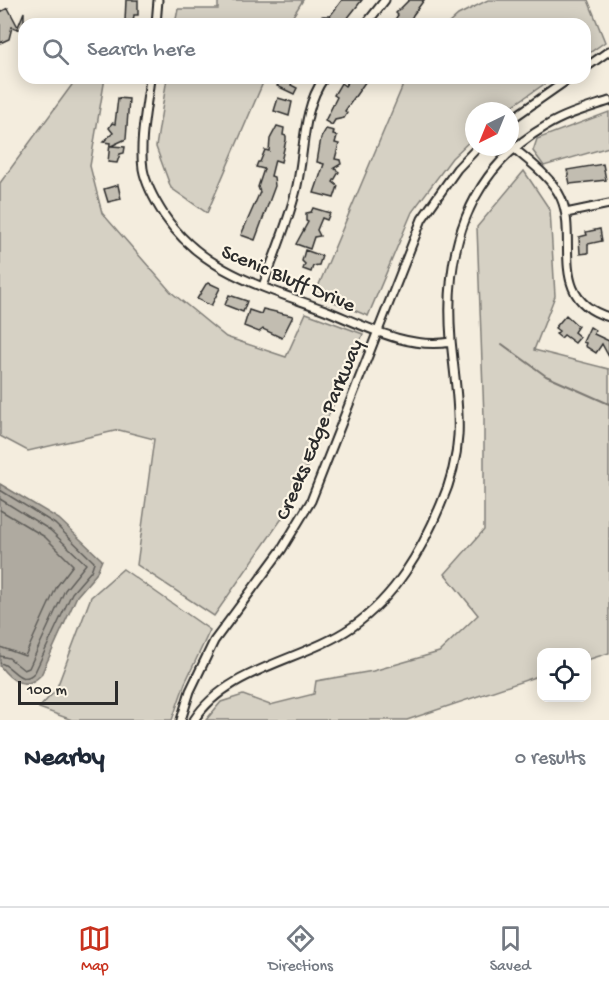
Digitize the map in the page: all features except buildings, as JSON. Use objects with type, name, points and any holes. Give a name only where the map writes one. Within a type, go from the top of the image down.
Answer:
[{"type":"street","points":[[156,18],[158,0]]},
{"type":"street","points":[[371,18],[385,0]]},
{"type":"street","points":[[591,64],[609,51]]},
{"type":"street","name":"Scenic Bluff Drive","points":[[149,84],[143,138],[143,168],[159,207],[172,227],[205,259],[263,286],[413,343],[434,345],[451,342]]},
{"type":"street","points":[[263,286],[296,191],[307,111],[320,84]]},
{"type":"street","points":[[519,114],[561,84]]},
{"type":"street","points":[[519,143],[545,126],[609,101]]},
{"type":"street","points":[[519,153],[552,183],[566,213],[567,256],[571,282],[581,300],[598,314],[609,317]]},
{"type":"street","name":"Creeks Edge Parkway","points":[[181,720],[190,691],[214,642],[282,549],[310,501],[422,219],[457,169],[469,156]]},
{"type":"street","points":[[194,720],[221,691],[350,628],[400,582],[441,506],[456,460],[460,412],[451,342],[450,284],[458,238],[470,207],[486,180],[505,156]]},
{"type":"street","points":[[566,213],[609,204]]},
{"type":"shaded area","points":[[218,0],[303,0],[292,18],[176,18],[178,9],[218,9]]},
{"type":"shaded area","points":[[488,0],[588,0],[605,42],[591,52],[591,18],[455,18]]},
{"type":"shaded area","points":[[73,84],[104,84],[90,166],[102,213],[171,292],[226,337],[286,357],[306,313],[363,334],[290,507],[214,616],[137,565],[154,439],[119,430],[28,451],[0,436],[0,183]]},
{"type":"shaded area","points":[[166,84],[262,84],[207,213],[171,188],[156,147]]},
{"type":"shaded area","points":[[403,84],[544,84],[518,102],[465,102],[465,146],[452,158],[412,212],[368,316],[315,294]]},
{"type":"shaded area","points":[[609,112],[609,147],[544,166],[533,151],[537,139]]},
{"type":"shaded area","points":[[524,171],[550,210],[555,296],[534,350],[609,369],[609,653],[591,659],[591,648],[537,648],[537,676],[407,720],[206,720],[221,702],[243,695],[270,705],[314,694],[316,681],[373,671],[439,652],[478,615],[445,574],[484,530],[484,417],[477,227]]},
{"type":"shaded area","points":[[123,569],[210,630],[185,683],[172,720],[72,720],[39,708],[56,690],[91,597]]},
{"type":"water","points":[[0,484],[59,519],[102,560],[96,574],[77,596],[41,675],[35,680],[24,683],[14,680],[0,666]]},
{"type":"waterway","points":[[502,344],[546,376],[609,404]]}]
